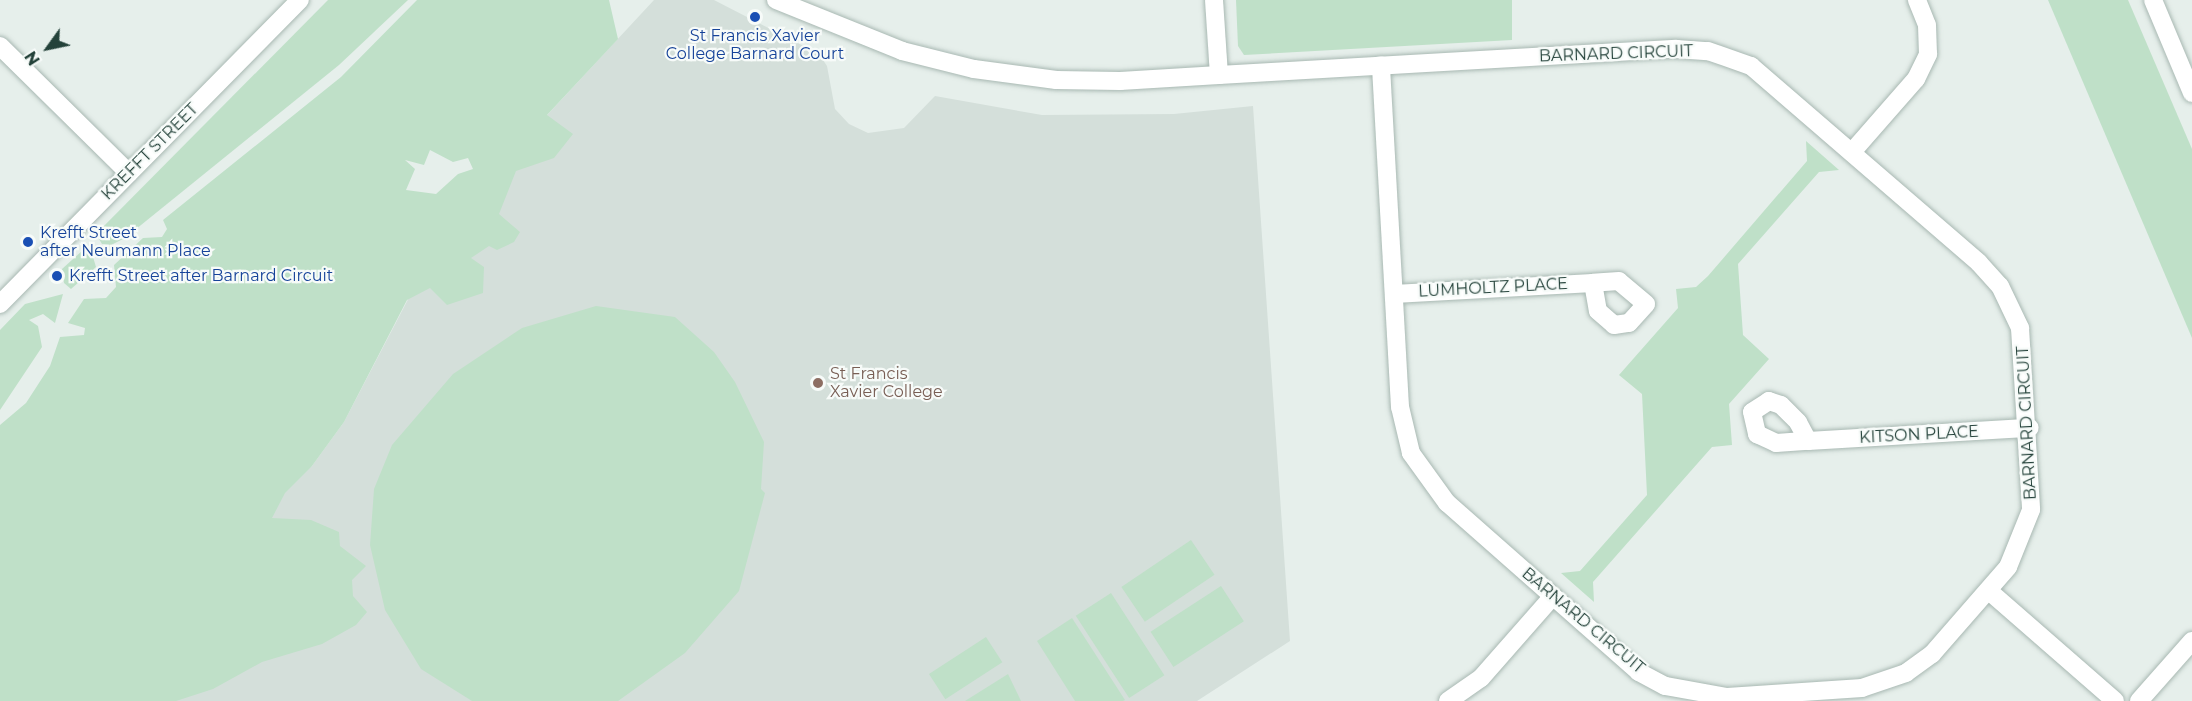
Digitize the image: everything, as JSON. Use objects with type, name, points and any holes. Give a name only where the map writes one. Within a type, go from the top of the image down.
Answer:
[{"type":"street","name":"KREFFT STREET","points":[[0,304],[300,0]]},
{"type":"street","name":"BARNARD CIRCUIT","points":[[776,0],[903,51],[974,69],[1056,80],[1219,75],[1676,49],[1708,51],[1751,66],[1852,152],[2000,286],[2020,328],[2030,428],[2031,510],[2023,539],[1989,591],[1932,654],[1892,680],[1862,688],[1727,697],[1685,692],[1639,672],[1447,503],[1411,453],[1400,407],[1381,66]]},
{"type":"street","points":[[1214,0],[1219,75]]},
{"type":"street","points":[[1852,152],[1916,79],[1928,54],[1927,25],[1917,0]]},
{"type":"street","points":[[2153,0],[2192,93]]},
{"type":"street","points":[[0,46],[129,173]]},
{"type":"street","name":"LUMHOLTZ PLACE","points":[[1394,294],[1593,283]]},
{"type":"street","name":"KITSON PLACE","points":[[1808,441],[2030,428]]},
{"type":"street","points":[[1989,591],[2115,701]]},
{"type":"street","points":[[1448,701],[1481,678],[1553,596]]},
{"type":"street","points":[[2139,701],[2192,641]]},
{"type":"shaded area","name":"St Francis Xavier College","points":[[654,0],[714,0],[819,54],[827,66],[835,109],[849,124],[868,133],[904,128],[935,96],[1042,115],[1174,114],[1253,106],[1290,641],[1197,701],[153,701],[193,546],[312,466],[344,422],[414,288],[523,141]]},
{"type":"green space","points":[[328,0],[408,0],[339,65],[125,238],[111,245],[102,244],[96,234]]},
{"type":"green space","points":[[417,0],[609,0],[618,39],[547,115],[573,134],[554,158],[516,171],[499,214],[520,232],[514,242],[497,250],[489,246],[471,258],[484,267],[483,293],[447,305],[430,288],[407,300],[344,422],[312,466],[285,493],[272,518],[311,520],[339,532],[340,546],[366,566],[352,580],[353,596],[367,612],[356,625],[322,644],[262,662],[213,689],[176,701],[0,701],[0,425],[26,403],[50,366],[60,337],[84,335],[85,328],[68,323],[84,299],[106,298],[116,287],[114,265],[143,238],[162,237],[167,229],[163,220],[341,77]],"holes":[[[430,150],[453,162],[468,158],[473,169],[458,174],[436,194],[406,190],[415,169],[405,160],[424,165]]]},
{"type":"green space","points":[[1236,0],[1512,0],[1512,40],[1244,55],[1238,46]]},
{"type":"green space","points":[[2048,0],[2128,0],[2192,149],[2192,338]]},
{"type":"green space","points":[[1806,141],[1839,170],[1819,172],[1738,264],[1743,335],[1769,359],[1729,404],[1732,445],[1712,447],[1593,582],[1594,602],[1561,573],[1580,571],[1647,495],[1642,394],[1619,375],[1678,308],[1676,289],[1696,287],[1708,276],[1807,161]]},
{"type":"green space","points":[[83,250],[93,257],[96,267],[71,289],[64,283],[62,269]]},
{"type":"green space","points":[[63,294],[55,323],[43,314],[29,320],[38,326],[42,347],[0,410],[0,330],[25,304]]},
{"type":"green space","points":[[596,306],[675,317],[714,352],[735,382],[764,442],[761,489],[765,493],[739,591],[685,653],[618,701],[472,701],[421,669],[385,610],[370,545],[374,489],[392,445],[453,374],[522,328]]},
{"type":"green space","points":[[1191,540],[1214,575],[1145,622],[1121,587]]},
{"type":"green space","points":[[1221,586],[1244,621],[1173,667],[1151,632]]},
{"type":"green space","points":[[1111,593],[1164,675],[1129,698],[1076,616]]},
{"type":"green space","points":[[1072,618],[1125,700],[1075,701],[1037,641]]},
{"type":"green space","points":[[986,637],[1002,662],[945,699],[929,674]]},
{"type":"green space","points":[[1008,674],[1021,701],[965,701]]},
{"type":"place","name":"St Francis Xavier College Barnard Court","points":[[755,17]]},
{"type":"place","name":"Krefft Street after Neumann Place","points":[[28,242]]},
{"type":"place","name":"Krefft Street after Barnard Circuit","points":[[57,276]]},
{"type":"place","name":"St Francis Xavier College","points":[[818,383]]}]
